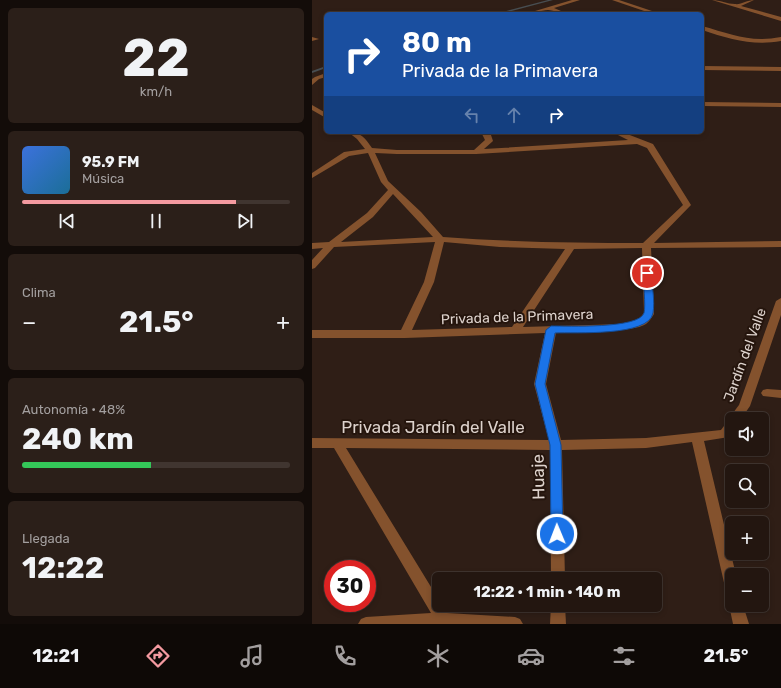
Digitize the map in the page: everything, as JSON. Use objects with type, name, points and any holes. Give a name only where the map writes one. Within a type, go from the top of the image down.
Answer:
[{"type":"street","points":[[535,12],[578,0]]},
{"type":"street","points":[[614,0],[652,12]]},
{"type":"street","points":[[714,0],[781,19]]},
{"type":"street","points":[[737,6],[752,0]]},
{"type":"street","points":[[549,8],[560,12]]},
{"type":"street","points":[[704,29],[744,41],[770,42],[781,39]]},
{"type":"street","points":[[704,68],[781,69]]},
{"type":"street","points":[[314,79],[324,76]]},
{"type":"street","points":[[704,104],[781,105]]},
{"type":"street","points":[[312,107],[324,115]]},
{"type":"street","points":[[356,134],[360,136],[370,150],[385,182],[418,214],[440,239]]},
{"type":"street","points":[[476,152],[489,142],[487,134]]},
{"type":"street","points":[[620,134],[650,146],[687,205],[646,245]]},
{"type":"street","points":[[312,176],[347,154],[370,150],[397,152],[476,152],[637,142]]},
{"type":"street","points":[[312,266],[330,246],[370,215],[393,189]]},
{"type":"street","points":[[312,246],[440,239],[500,244],[571,246],[781,244]]},
{"type":"street","points":[[405,334],[429,282],[440,239]]},
{"type":"street","name":"Privada de la Primavera","points":[[312,334],[405,334],[624,327],[642,322],[649,314],[646,245]]},
{"type":"street","points":[[515,331],[571,246]]},
{"type":"street","name":"Jardín del Valle","points":[[740,412],[744,406],[781,301]]},
{"type":"street","name":"Huaje","points":[[551,330],[540,384],[556,445],[558,572]]},
{"type":"street","points":[[767,393],[781,394]]},
{"type":"street","name":"Jardín del Valle","points":[[697,437],[725,434]]},
{"type":"street","points":[[697,437],[728,568]]},
{"type":"street","name":"Privada Jardín del Valle","points":[[312,443],[556,445],[646,442],[697,437]]},
{"type":"street","points":[[337,443],[443,620]]},
{"type":"street","points":[[558,612],[558,624]]},
{"type":"street","points":[[738,612],[741,624]]},
{"type":"street","points":[[366,624],[443,620],[515,624]]},
{"type":"waterway","points":[[505,12],[552,0]]},
{"type":"waterway","points":[[312,72],[324,68]]},
{"type":"route","points":[[557,534],[556,445],[540,384],[551,330],[624,327],[642,322],[649,314],[647,273]]}]
